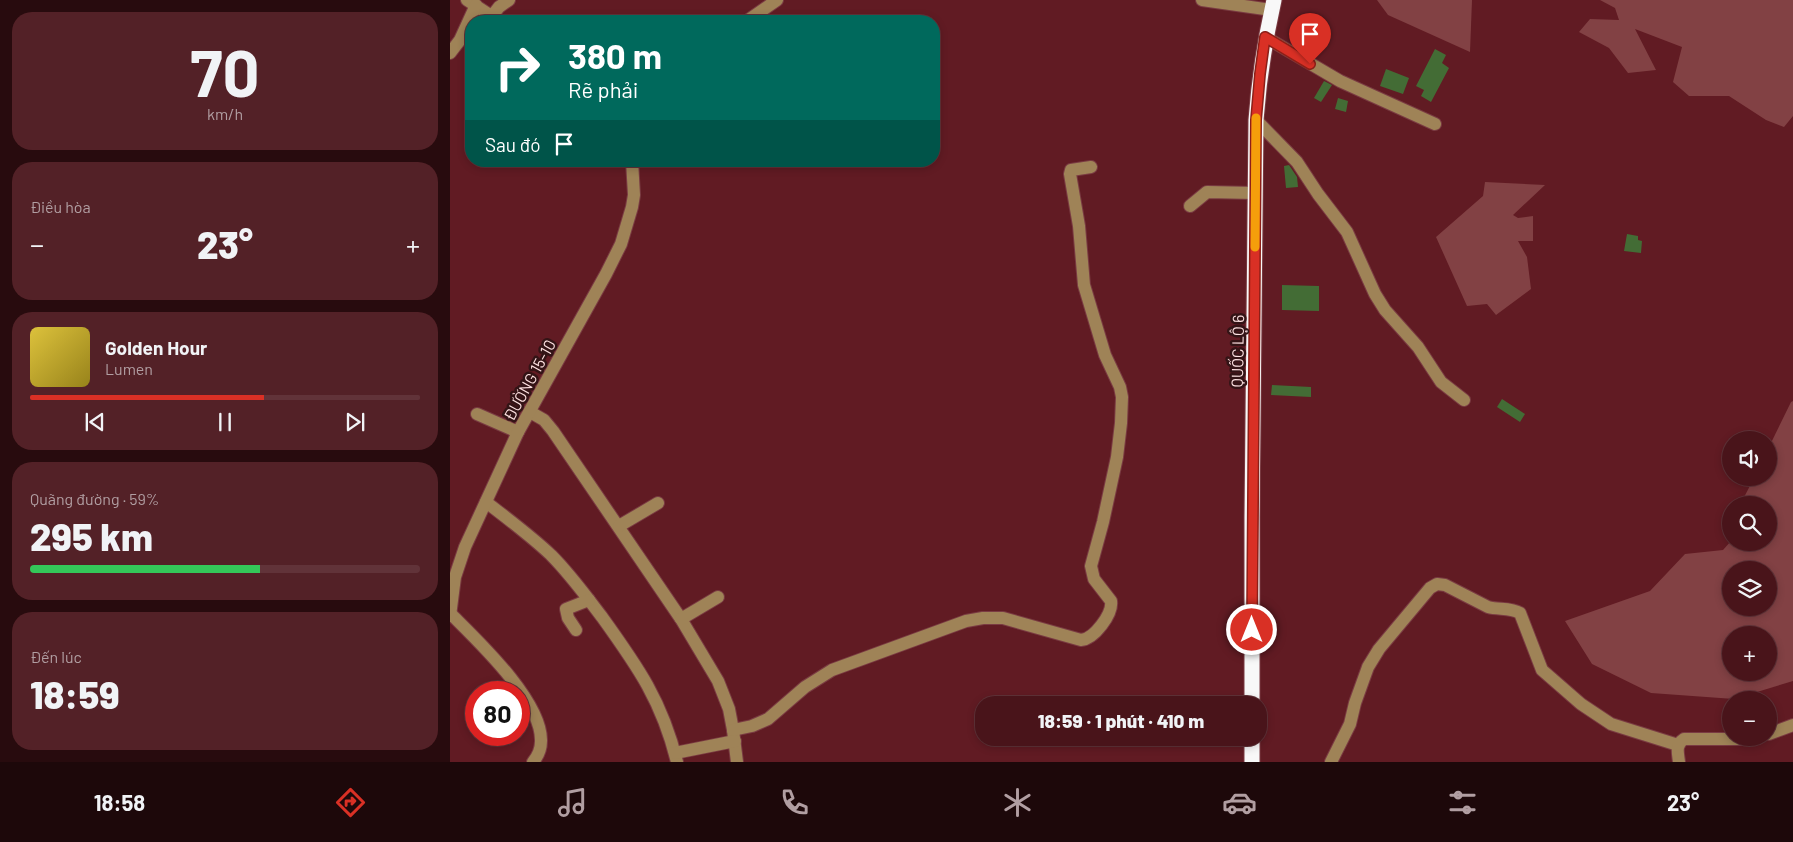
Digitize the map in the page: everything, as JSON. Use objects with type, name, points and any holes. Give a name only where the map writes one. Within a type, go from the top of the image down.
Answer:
[{"type":"highway","name":"QUỐC LỘ 6","points":[[1252,696],[1256,120],[1265,37],[1273,5]]},
{"type":"highway","points":[[1252,746],[1252,762]]},
{"type":"street","points":[[497,15],[499,7],[509,0]]},
{"type":"street","points":[[756,15],[777,0]]},
{"type":"street","points":[[1202,0],[1273,5]]},
{"type":"street","points":[[467,15],[471,3],[490,15]]},
{"type":"street","points":[[450,53],[460,40],[465,23]]},
{"type":"street","points":[[1265,37],[1340,82],[1435,124]]},
{"type":"street","points":[[1256,120],[1297,162],[1318,194],[1347,232],[1375,294],[1385,310],[1418,347],[1441,382],[1464,400]]},
{"type":"street","name":"ĐƯỜNG 15-10","points":[[451,615],[452,575],[465,546],[518,432],[621,244],[634,195],[632,167]]},
{"type":"street","points":[[486,502],[546,551],[567,572],[589,600],[629,654],[649,686],[664,720],[676,758],[768,719],[805,687],[832,670],[966,621],[983,618],[1003,618],[1081,640],[1086,639],[1095,633],[1111,610],[1111,602],[1094,579],[1091,566],[1117,457],[1122,397],[1120,387],[1105,355],[1084,285],[1079,226],[1070,174],[1071,170],[1091,167]]},
{"type":"street","points":[[1190,206],[1207,192],[1255,193]]},
{"type":"street","points":[[530,412],[548,425],[681,619],[723,691],[734,735],[737,762]]},
{"type":"street","points":[[477,414],[518,432]]},
{"type":"street","points":[[619,526],[658,503]]},
{"type":"street","points":[[1331,762],[1350,724],[1355,703],[1368,667],[1378,649],[1430,588],[1437,584],[1445,585],[1488,607],[1513,609],[1520,613],[1542,670],[1580,704],[1612,724],[1678,745]]},
{"type":"street","points":[[681,619],[718,597]]},
{"type":"street","points":[[576,630],[568,618],[566,610],[589,600]]},
{"type":"street","points":[[451,615],[498,663],[533,710],[541,739],[538,754],[533,762]]},
{"type":"street","points":[[1777,731],[1793,725]]},
{"type":"street","points":[[1679,762],[1678,745],[1684,739],[1722,739]]},
{"type":"shaded area","points":[[1377,0],[1472,0],[1470,52],[1388,15]]},
{"type":"shaded area","points":[[1600,0],[1793,0],[1793,116],[1784,127],[1766,120],[1729,96],[1689,96],[1673,82],[1682,47],[1635,29],[1656,70],[1628,73],[1609,48],[1579,32],[1590,19],[1619,20],[1615,8]]},
{"type":"shaded area","points":[[1485,182],[1545,185],[1513,215],[1518,218],[1533,216],[1533,241],[1518,241],[1527,257],[1531,289],[1496,315],[1487,304],[1467,306],[1436,237],[1483,196]]},
{"type":"shaded area","points":[[1793,401],[1793,681],[1760,691],[1722,691],[1722,698],[1651,693],[1592,664],[1565,621],[1650,591],[1685,554],[1722,550],[1777,551],[1777,496],[1745,496],[1750,486],[1777,486],[1777,431]]},
{"type":"building","points":[[1435,49],[1446,55],[1442,63],[1449,68],[1431,102],[1421,96],[1424,90],[1416,86]]},
{"type":"building","points":[[1386,69],[1409,78],[1403,94],[1380,86]]},
{"type":"building","points":[[1324,81],[1332,85],[1321,102],[1314,98]]},
{"type":"building","points":[[1338,98],[1348,101],[1346,112],[1335,109]]},
{"type":"building","points":[[1289,165],[1297,177],[1298,187],[1286,188],[1284,166]]},
{"type":"building","points":[[1627,234],[1638,236],[1638,240],[1642,241],[1641,253],[1624,251]]},
{"type":"building","points":[[1282,285],[1319,286],[1319,311],[1282,310]]},
{"type":"building","points":[[1272,385],[1311,387],[1311,397],[1271,395]]},
{"type":"building","points":[[1502,399],[1525,414],[1520,422],[1497,407]]},
{"type":"slow traffic","points":[[1255,247],[1256,118]]},
{"type":"route","points":[[1252,630],[1256,120],[1265,37],[1310,64]]}]
